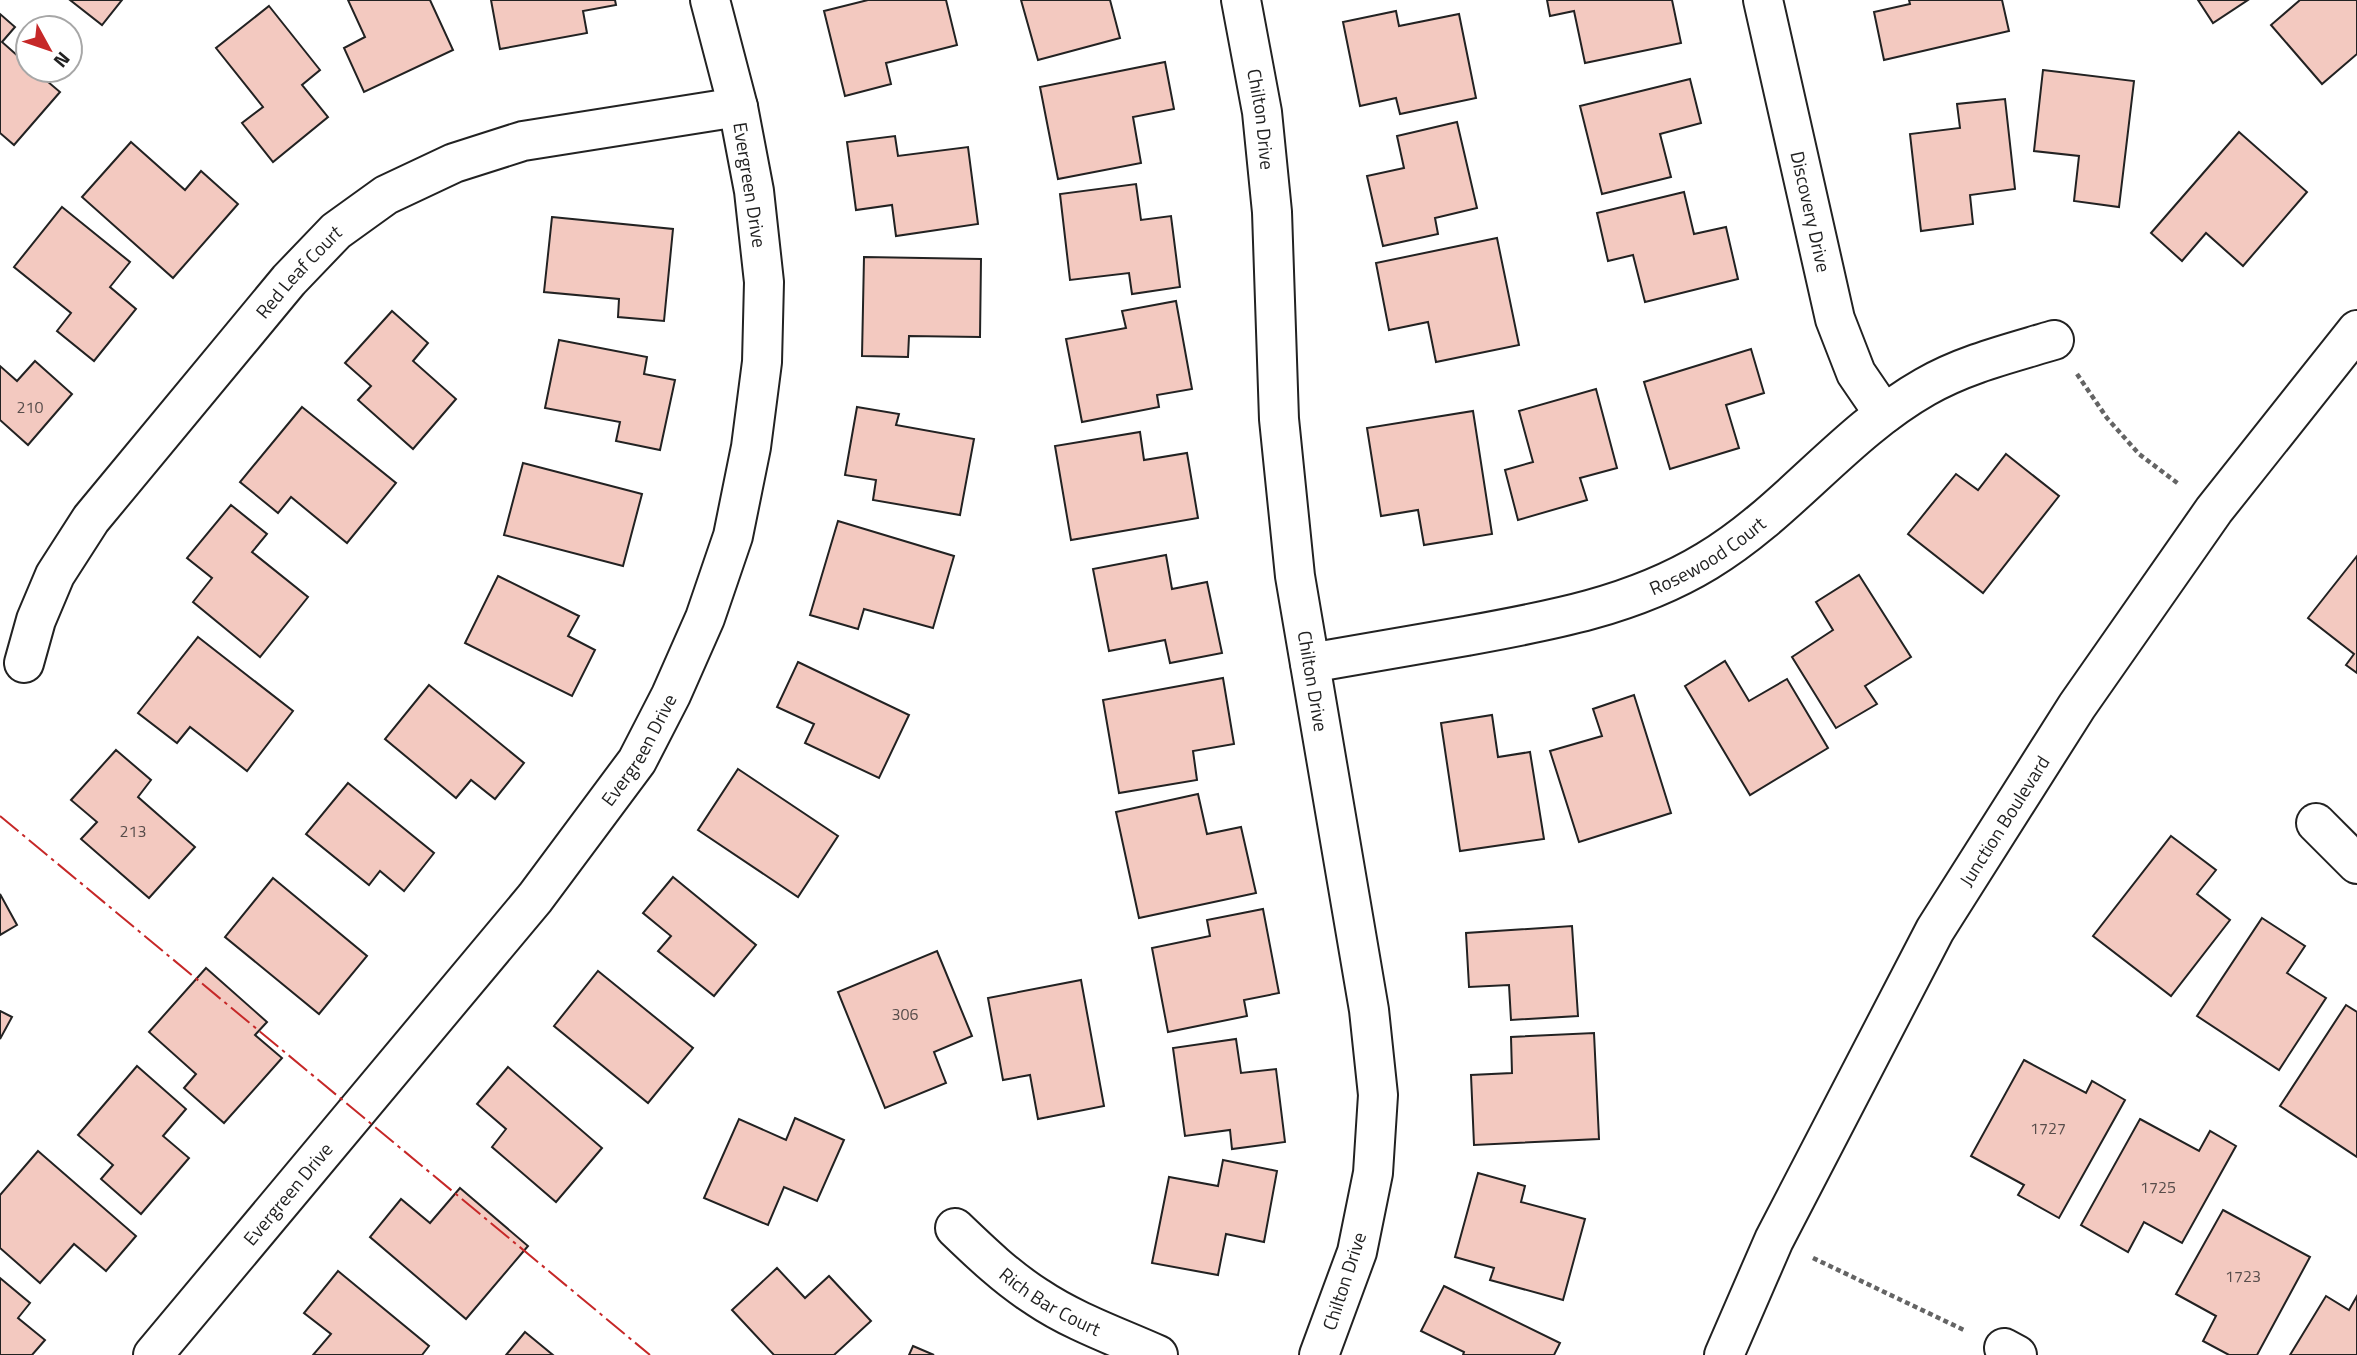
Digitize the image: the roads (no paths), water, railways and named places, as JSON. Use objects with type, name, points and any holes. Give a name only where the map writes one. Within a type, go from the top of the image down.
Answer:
[{"type":"street","name":"Evergreen Drive","points":[[157,1354],[535,898],[637,761],[671,695],[705,618],[733,536],[751,447],[762,362],[764,282],[754,191],[738,107],[710,0]]},
{"type":"street","name":"Chilton Drive","points":[[1241,0],[1262,112],[1271,200],[1279,419],[1295,576],[1369,1010],[1378,1095],[1373,1173],[1357,1252],[1319,1355]]},
{"type":"street","name":"Discovery Drive","points":[[1763,0],[1835,319],[1856,373],[1884,414]]},
{"type":"street","name":"Red Leaf Court","points":[[24,663],[36,620],[55,575],[91,519],[289,280],[336,231],[386,195],[454,163],[523,141],[738,107]]},
{"type":"street","name":"Junction Boulevard","points":[[1724,1355],[1774,1240],[1935,930],[2077,706],[2214,510],[2357,330]]},
{"type":"street","name":"Rosewood Court","points":[[1310,663],[1551,621],[1637,596],[1707,561],[1757,525],[1884,414],[1926,386],[1986,360],[2054,340]]},
{"type":"street","points":[[2316,823],[2357,864]]},
{"type":"street","name":"Rich Bar Court","points":[[955,1228],[995,1266],[1038,1298],[1080,1321],[1158,1355]]}]
